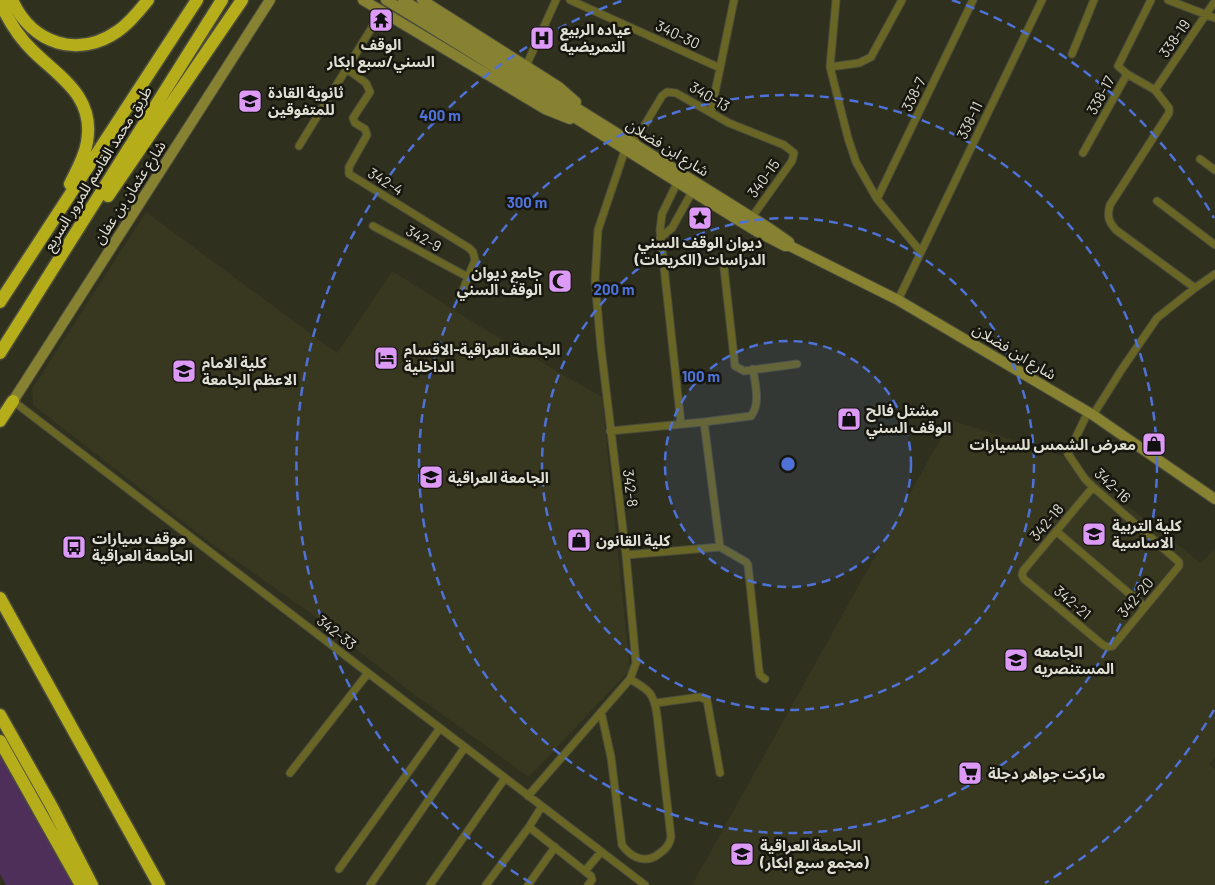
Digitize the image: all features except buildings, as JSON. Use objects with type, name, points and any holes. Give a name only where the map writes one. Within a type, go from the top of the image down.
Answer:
[{"type":"highway","points":[[12,0],[23,19],[40,35],[62,44],[78,46],[102,40],[119,31],[148,0]]},
{"type":"highway","name":"طريق محمد القاسم للمرور السريع","points":[[0,302],[197,0]]},
{"type":"highway","name":"طريق محمد القاسم للمرور السريع","points":[[0,354],[222,0]]},
{"type":"highway","points":[[70,242],[100,209],[182,91],[242,0]]},
{"type":"highway","points":[[0,2],[7,17],[23,40],[68,83],[81,101],[86,114],[88,135],[86,149],[53,222]]},
{"type":"highway","points":[[0,421],[13,401]]},
{"type":"highway","points":[[0,598],[159,885]]},
{"type":"highway","points":[[0,715],[52,807],[92,885]]},
{"type":"highway","points":[[0,741],[80,885]]},
{"type":"street","name":"شارع عثمان بن عفان","points":[[13,401],[270,0]]},
{"type":"street","points":[[364,0],[545,109],[562,117],[584,118]]},
{"type":"street","points":[[386,0],[550,96]]},
{"type":"street","points":[[403,0],[550,96]]},
{"type":"street","points":[[422,0],[566,93],[584,118]]},
{"type":"street","points":[[526,66],[556,0]]},
{"type":"street","name":"340-30","points":[[570,0],[720,68]]},
{"type":"street","points":[[711,112],[734,0]]},
{"type":"street","points":[[836,0],[830,67],[838,104],[853,154],[877,199],[921,252]]},
{"type":"street","points":[[830,67],[859,63],[871,57],[902,0]]},
{"type":"street","name":"338-7","points":[[877,199],[973,0]]},
{"type":"street","name":"338-11","points":[[898,300],[1042,0]]},
{"type":"street","points":[[1072,54],[1094,0]]},
{"type":"street","name":"338-17","points":[[1083,153],[1127,74],[1118,66],[1151,0]]},
{"type":"street","points":[[1168,0],[1215,18]]},
{"type":"street","name":"338-19","points":[[1154,90],[1215,1]]},
{"type":"street","points":[[299,146],[382,11]]},
{"type":"street","name":"342-4","points":[[346,69],[366,83],[370,92],[353,118],[355,123],[365,129],[367,135],[349,167],[349,174],[469,248],[473,252],[475,260],[468,277]]},
{"type":"street","points":[[1127,74],[1154,90],[1169,108],[1169,113],[1110,205],[1107,215],[1109,222],[1116,230],[1195,288]]},
{"type":"street","name":"340-13","points":[[634,143],[662,96],[667,92],[676,93],[729,123],[784,145],[794,153]]},
{"type":"street","name":"شارع ابن فضلان","points":[[550,96],[584,118],[625,150],[763,236],[785,246],[790,246],[898,300],[1090,413],[1215,499]]},
{"type":"street","name":"شارع ابن فضلان","points":[[584,118],[634,143],[752,217],[788,241],[790,246]]},
{"type":"street","name":"342-8","points":[[528,796],[630,679],[636,663],[626,555],[596,300],[595,261],[598,230],[625,150]]},
{"type":"street","name":"340-15","points":[[752,217],[788,167],[794,153]]},
{"type":"street","points":[[1200,159],[1215,170]]},
{"type":"street","points":[[677,183],[662,214],[660,238],[681,424]]},
{"type":"street","points":[[660,238],[672,228],[692,192]]},
{"type":"street","points":[[1157,201],[1215,245]]},
{"type":"street","name":"342-9","points":[[373,226],[468,277]]},
{"type":"street","points":[[724,268],[735,366],[744,371],[797,364]]},
{"type":"street","points":[[1090,413],[1157,318],[1215,274]]},
{"type":"street","points":[[460,298],[468,277]]},
{"type":"street","points":[[610,431],[751,416],[755,411],[757,403],[753,369]]},
{"type":"street","name":"342-33","points":[[13,401],[645,885]]},
{"type":"street","name":"342-16","points":[[1090,413],[1068,454],[1085,479],[1093,487],[1179,562]]},
{"type":"street","points":[[704,422],[720,547]]},
{"type":"street","name":"342-18","points":[[1022,575],[1022,571],[1093,487]]},
{"type":"street","points":[[1056,530],[1146,607]]},
{"type":"street","points":[[626,555],[720,547],[748,564],[759,670],[760,675],[765,679]]},
{"type":"street","name":"342-20","points":[[1108,647],[1114,646],[1179,566],[1179,562]]},
{"type":"street","name":"342-21","points":[[1022,575],[1024,579],[1103,645],[1108,647]]},
{"type":"street","points":[[290,773],[368,673]]},
{"type":"street","points":[[602,712],[611,757],[620,840],[625,849],[631,854],[647,860],[656,857],[671,841],[671,837],[656,703],[651,692],[630,679]]},
{"type":"street","points":[[656,703],[700,697],[708,700],[720,773]]},
{"type":"street","points":[[340,869],[440,728]]},
{"type":"street","points":[[370,885],[465,747]]},
{"type":"street","points":[[430,885],[505,778]]},
{"type":"street","points":[[486,885],[529,827],[542,806]]},
{"type":"street","points":[[529,827],[591,876],[592,880],[588,885]]},
{"type":"street","points":[[528,885],[555,848]]},
{"type":"street","points":[[585,871],[601,852]]},
{"type":"shaded area","name":"الجامعة العراقية","points":[[146,212],[337,353],[392,271],[489,332],[602,397],[630,670],[529,777],[411,692],[309,612],[208,541],[33,405],[32,389]]},
{"type":"shaded area","name":"الجامعه المستنصريه","points":[[951,420],[1065,457],[1201,563],[1215,548],[1215,757],[1209,765],[1215,769],[1215,885],[692,885]]},
{"type":"shaded area","points":[[0,751],[74,885],[6,885],[0,874]]},
{"type":"place","name":"الوقف السني/سبع ابكار","points":[[381,20]]},
{"type":"place","name":"عياده الربيع التمريضيه","points":[[542,38]]},
{"type":"place","name":"ثانوية القادة للمتفوقين","points":[[250,101]]},
{"type":"place","name":"ديوان الوقف السني الدراسات (الكريعات)","points":[[700,218]]},
{"type":"place","name":"جامع ديوان الوقف السني","points":[[560,281]]},
{"type":"place","name":"الجامعة العراقية-الاقسام الداخلية","points":[[386,358]]},
{"type":"place","name":"كلية الامام الاعظم الجامعة","points":[[184,371]]},
{"type":"place","name":"مشتل فالح الوقف السني","points":[[849,419]]},
{"type":"place","name":"معرض الشمس للسيارات","points":[[1154,444]]},
{"type":"place","name":"الجامعة العراقية","points":[[431,477]]},
{"type":"place","name":"كلية التربية الاساسية","points":[[1094,534]]},
{"type":"place","name":"كلية القانون","points":[[579,540]]},
{"type":"place","name":"موقف سيارات الجامعة العراقية","points":[[74,547]]},
{"type":"place","name":"الجامعه المستنصريه","points":[[1016,660]]},
{"type":"place","name":"ماركت جواهر دجلة","points":[[970,773]]},
{"type":"place","name":"الجامعة العراقية (مجمع سبع ابكار)","points":[[742,854]]}]
